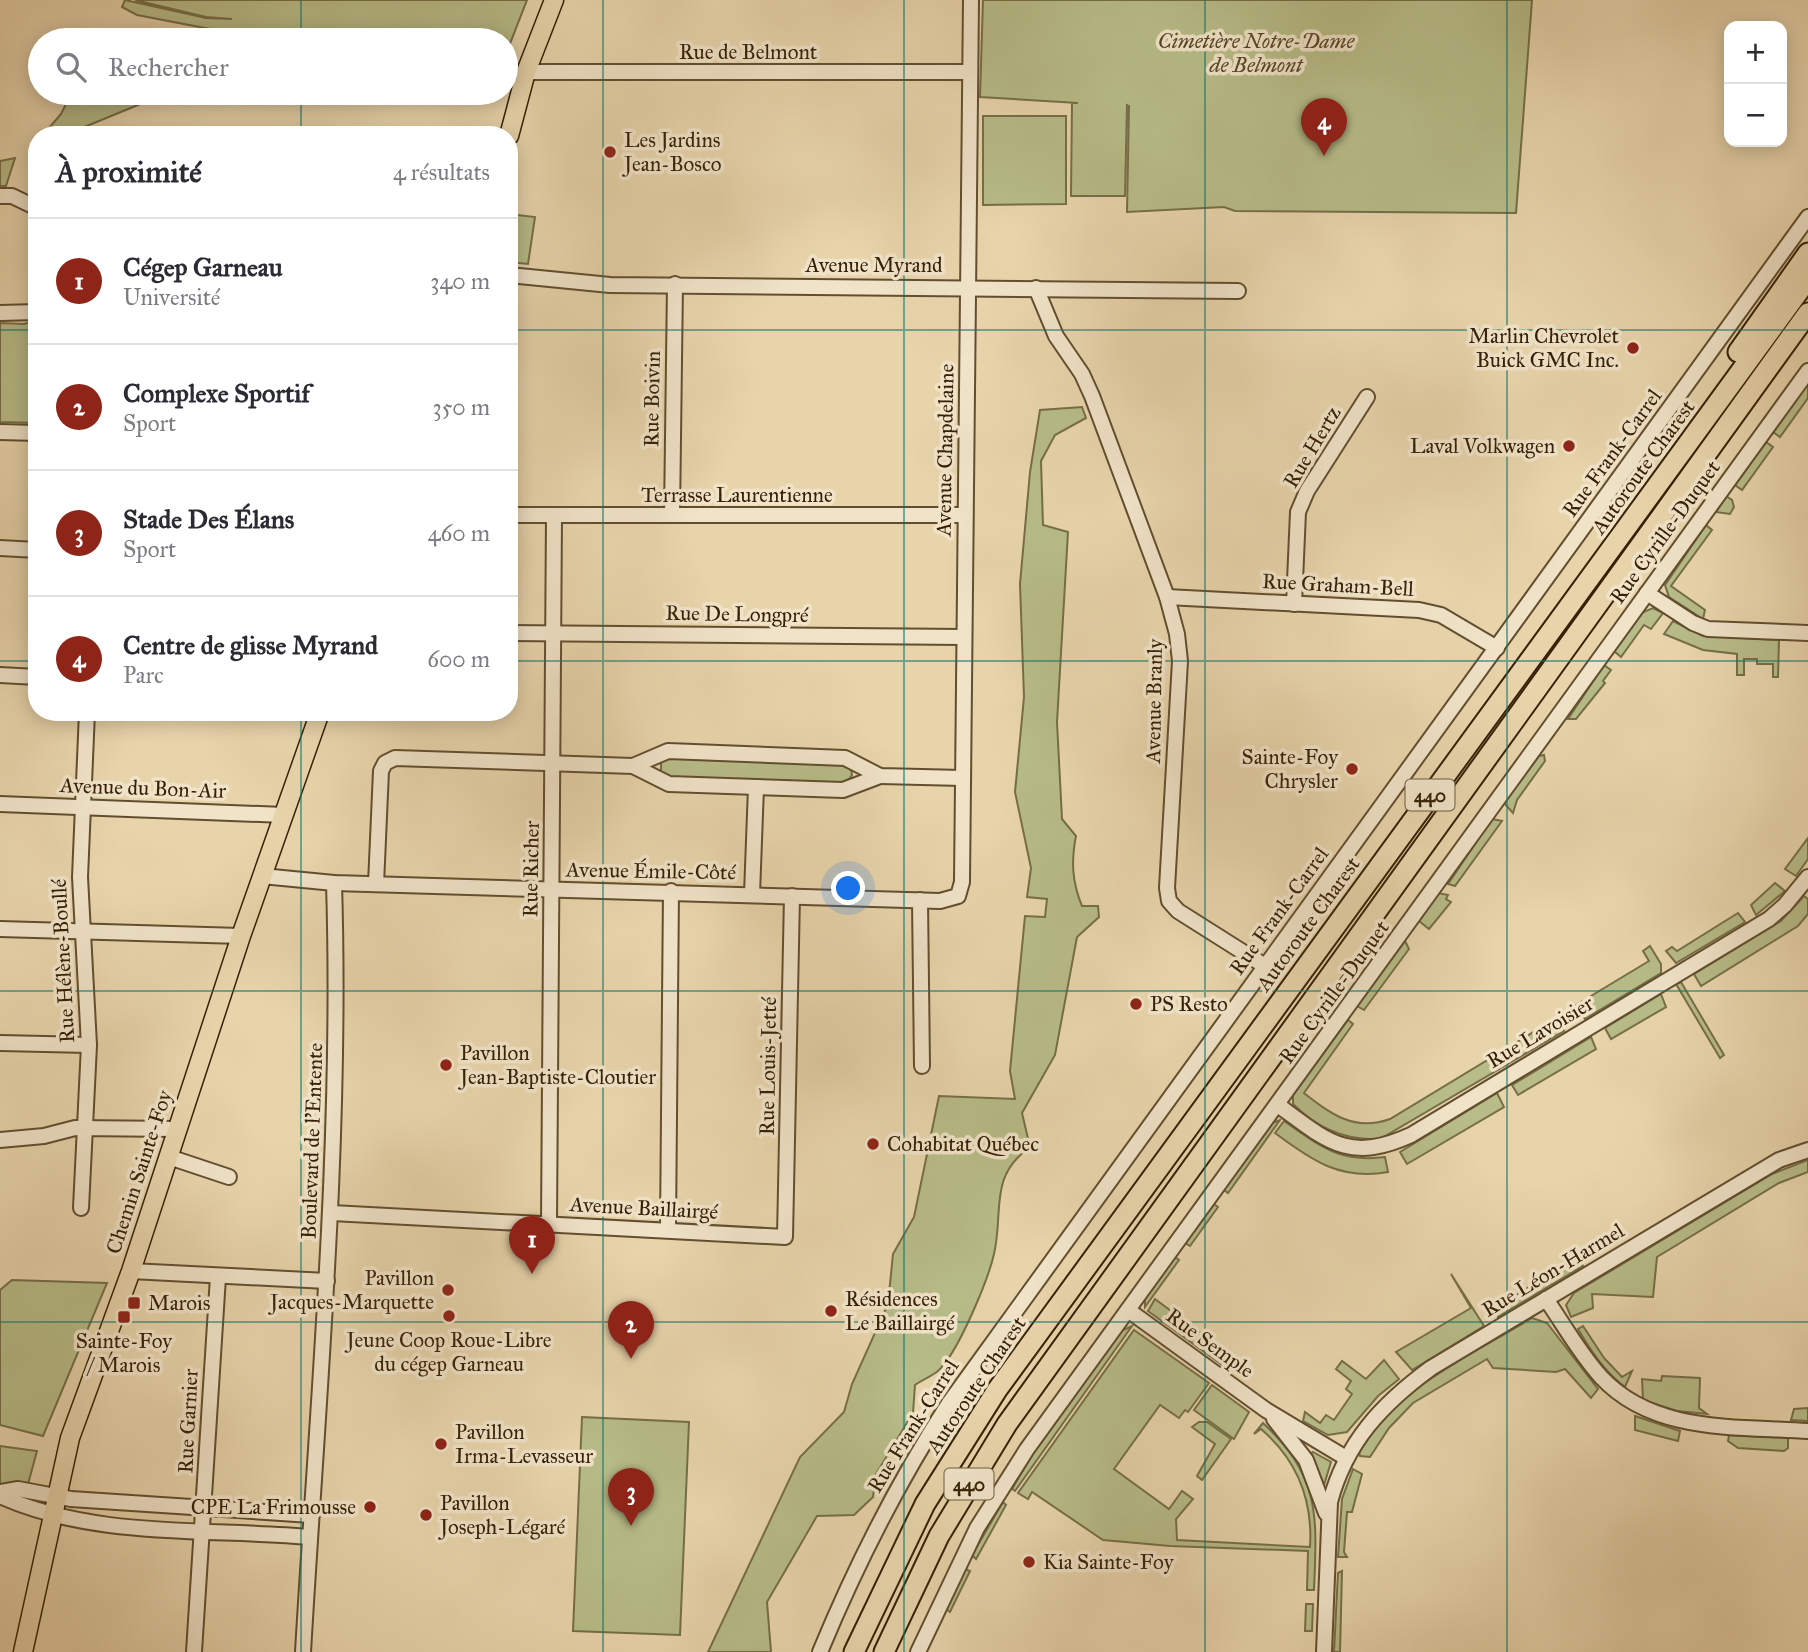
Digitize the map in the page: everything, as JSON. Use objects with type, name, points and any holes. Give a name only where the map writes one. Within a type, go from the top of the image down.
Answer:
[{"type":"highway","points":[[1606,556],[1673,446],[1808,253]]},
{"type":"highway","name":"Autoroute Charest","points":[[854,1652],[919,1515],[981,1413],[1808,278]]},
{"type":"highway","name":"440","points":[[884,1652],[939,1536],[1015,1413],[1808,313]]},
{"type":"highway","points":[[1744,405],[1808,326]]},
{"type":"main road","points":[[518,102],[526,72],[554,0]]},
{"type":"main road","points":[[512,126],[517,105]]},
{"type":"main road","name":"Chemin Sainte-Foy","points":[[23,1652],[70,1438],[131,1271],[241,936],[317,721]]},
{"type":"street","name":"Avenue Chapdelaine","points":[[955,898],[962,882],[971,0]]},
{"type":"street","name":"Rue de Belmont","points":[[526,72],[970,72]]},
{"type":"street","points":[[0,196],[12,196],[28,204]]},
{"type":"street","name":"Rue Frank-Carrel","points":[[820,1652],[846,1588],[923,1444],[989,1347],[1808,217]]},
{"type":"street","name":"Avenue Myrand","points":[[518,276],[610,285],[968,286],[1238,291]]},
{"type":"street","name":"Rue Boivin","points":[[671,515],[675,284]]},
{"type":"street","name":"Avenue Branly","points":[[1036,288],[1056,336],[1082,374],[1092,396],[1167,597],[1177,634],[1180,661],[1168,895],[1178,911],[1265,966]]},
{"type":"street","points":[[0,313],[28,312]]},
{"type":"street","name":"Rue Cyrille-Duquet","points":[[918,1652],[977,1528],[1027,1449],[1808,371]]},
{"type":"street","name":"Rue Hertz","points":[[1294,604],[1298,512],[1307,491],[1367,397]]},
{"type":"street","points":[[0,432],[28,433]]},
{"type":"street","name":"Terrasse Laurentienne","points":[[518,515],[965,515]]},
{"type":"street","name":"Rue Richer","points":[[549,1223],[554,516]]},
{"type":"street","points":[[0,548],[28,550]]},
{"type":"street","points":[[1647,593],[1693,624],[1708,629],[1808,633]]},
{"type":"street","name":"Rue Graham-Bell","points":[[1167,597],[1419,610],[1441,615],[1497,648]]},
{"type":"street","name":"Rue De Longpré","points":[[518,633],[964,637]]},
{"type":"street","points":[[0,675],[28,677]]},
{"type":"street","name":"Rue Hélène-Boullé","points":[[81,1208],[89,1045],[83,931],[82,806],[87,721]]},
{"type":"street","points":[[633,766],[668,751],[845,758],[880,776]]},
{"type":"street","points":[[376,884],[381,771],[389,760],[633,766],[669,784],[843,790],[880,776],[962,778]]},
{"type":"street","points":[[752,894],[756,787]]},
{"type":"street","name":"Avenue du Bon-Air","points":[[0,804],[284,815]]},
{"type":"street","name":"Avenue Émile-Côté","points":[[262,876],[334,883],[920,900],[955,898]]},
{"type":"street","name":"Rue Lavoisier","points":[[1278,1105],[1316,1133],[1345,1147],[1365,1150],[1386,1146],[1411,1135],[1769,919],[1785,905],[1808,877]]},
{"type":"street","name":"Boulevard de l'Entente","points":[[303,1652],[332,1213],[336,1070],[334,883]]},
{"type":"street","points":[[668,1228],[671,891]]},
{"type":"street","name":"Rue Louis-Jetté","points":[[785,1237],[792,895]]},
{"type":"street","points":[[920,900],[922,1066]]},
{"type":"street","points":[[0,929],[241,936]]},
{"type":"street","points":[[0,1043],[89,1045]]},
{"type":"street","points":[[0,1140],[87,1128],[177,1129]]},
{"type":"street","name":"Rue Léon-Harmel","points":[[1346,1458],[1360,1433],[1396,1393],[1431,1368],[1779,1160],[1808,1150]]},
{"type":"street","points":[[169,1157],[229,1177]]},
{"type":"street","name":"Avenue Baillairgé","points":[[332,1213],[668,1228],[785,1237]]},
{"type":"street","points":[[131,1271],[327,1281]]},
{"type":"street","name":"Rue Garnier","points":[[194,1652],[218,1276]]},
{"type":"street","points":[[1546,1299],[1595,1370],[1614,1390],[1640,1406],[1690,1423],[1808,1431]]},
{"type":"street","name":"Rue Semple","points":[[1128,1310],[1266,1410],[1346,1458],[1330,1502],[1324,1652]]},
{"type":"street","name":"Rue Semple","points":[[1266,1410],[1306,1460],[1329,1526]]},
{"type":"street","points":[[0,1494],[127,1526],[310,1537]]},
{"type":"street","points":[[53,1506],[311,1515]]},
{"type":"green space","points":[[125,0],[206,18],[232,19],[206,17],[135,0],[527,0],[516,28],[205,28],[137,15],[122,7]]},
{"type":"green space","name":"Cimetière Notre-Dame de Belmont","points":[[983,0],[1532,0],[1516,213],[1235,211],[1224,207],[1127,212],[1127,105],[1125,196],[1071,196],[1072,103],[1078,103],[980,97]]},
{"type":"green space","points":[[66,105],[138,105],[87,126],[51,126]]},
{"type":"green space","points":[[983,116],[1066,116],[1066,204],[983,205]]},
{"type":"green space","points":[[15,158],[6,186],[0,186],[0,161]]},
{"type":"green space","points":[[518,215],[535,217],[528,264],[518,263]]},
{"type":"green space","points":[[0,323],[28,323],[28,423],[0,422]]},
{"type":"green space","points":[[1808,383],[1808,398],[1780,437],[1773,432]]},
{"type":"green space","points":[[1082,407],[1086,418],[1055,435],[1041,461],[1043,525],[1068,532],[1057,722],[1062,819],[1076,836],[1073,871],[1082,906],[1098,906],[1099,917],[1077,937],[1055,1055],[1022,1113],[1030,1147],[1008,1170],[1003,1183],[994,1254],[971,1316],[946,1362],[936,1373],[915,1385],[913,1413],[876,1474],[873,1497],[854,1515],[817,1516],[767,1602],[771,1652],[708,1652],[800,1457],[844,1412],[852,1384],[888,1304],[893,1254],[914,1217],[939,1096],[1015,1099],[1010,1071],[1025,916],[1045,917],[1047,899],[1027,897],[1031,868],[1015,792],[1024,697],[1020,584],[1030,472],[1040,410]]},
{"type":"green space","points":[[1766,442],[1773,447],[1742,490],[1735,485]]},
{"type":"green space","points":[[1726,496],[1732,500],[1734,507],[1730,514],[1716,512]]},
{"type":"green space","points":[[1706,525],[1712,530],[1671,586],[1705,610],[1703,619],[1669,597],[1665,585]]},
{"type":"green space","points":[[1653,608],[1663,613],[1651,629],[1644,625],[1621,657],[1614,651],[1641,613]]},
{"type":"green space","points":[[1673,621],[1703,636],[1779,640],[1778,677],[1773,677],[1773,664],[1757,664],[1757,659],[1744,659],[1744,675],[1737,675],[1737,654],[1703,650],[1664,634]]},
{"type":"green space","points":[[1604,665],[1611,670],[1603,681],[1605,683],[1576,719],[1568,719]]},
{"type":"green space","points":[[1544,755],[1545,761],[1517,800],[1513,813],[1504,803],[1539,756]]},
{"type":"green space","points":[[667,758],[840,764],[851,769],[852,775],[846,783],[671,778],[661,772],[661,762]]},
{"type":"green space","points":[[1492,819],[1502,821],[1455,886],[1448,884]]},
{"type":"green space","points":[[1808,838],[1808,859],[1796,876],[1785,869]]},
{"type":"green space","points":[[1775,883],[1785,891],[1756,915],[1751,905]]},
{"type":"green space","points":[[1438,893],[1448,895],[1446,899],[1451,902],[1429,929],[1419,921]]},
{"type":"green space","points":[[1804,896],[1808,899],[1808,914],[1798,926],[1701,986],[1694,974],[1781,921]]},
{"type":"green space","points":[[1738,913],[1745,922],[1676,963],[1666,951],[1672,947],[1677,951]]},
{"type":"green space","points":[[1405,941],[1409,949],[1364,1010],[1357,1006]]},
{"type":"green space","points":[[1650,946],[1661,964],[1661,973],[1585,1019],[1576,1005],[1649,961],[1643,951]]},
{"type":"green space","points":[[1681,982],[1724,1055],[1720,1058],[1676,984]]},
{"type":"green space","points":[[1661,994],[1666,1007],[1611,1039],[1605,1028]]},
{"type":"green space","points":[[1555,1019],[1564,1031],[1380,1139],[1356,1138],[1333,1132],[1312,1120],[1293,1104],[1293,1095],[1348,1020],[1353,1024],[1304,1093],[1344,1119],[1365,1123],[1390,1119]]},
{"type":"green space","points":[[1591,1037],[1596,1049],[1518,1095],[1512,1085]]},
{"type":"green space","points":[[1497,1093],[1504,1107],[1407,1164],[1400,1152]]},
{"type":"green space","points":[[1280,1120],[1228,1193],[1224,1190],[1272,1123]]},
{"type":"green space","points":[[1284,1121],[1320,1145],[1342,1155],[1385,1157],[1388,1172],[1356,1174],[1314,1160],[1275,1133]]},
{"type":"green space","points":[[1808,1160],[1808,1172],[1779,1183],[1657,1257],[1653,1297],[1592,1294],[1593,1308],[1571,1317],[1566,1305],[1574,1293],[1772,1174]]},
{"type":"green space","points":[[1214,1204],[1218,1207],[1190,1246],[1185,1243]]},
{"type":"green space","points":[[1175,1257],[1179,1260],[1145,1307],[1145,1298]]},
{"type":"green space","points":[[1573,1260],[1579,1260],[1583,1266],[1498,1317],[1495,1308]]},
{"type":"green space","points":[[1451,1274],[1484,1326],[1412,1370],[1396,1352],[1471,1308]]},
{"type":"green space","points":[[12,1280],[107,1283],[43,1436],[0,1425],[0,1290]]},
{"type":"green space","points":[[1155,1299],[1237,1360],[1229,1370],[1148,1311]]},
{"type":"green space","points":[[1532,1318],[1547,1323],[1598,1389],[1591,1398],[1565,1369],[1556,1372],[1493,1368],[1487,1359],[1413,1403],[1389,1428],[1370,1457],[1360,1456],[1359,1452],[1375,1429],[1414,1391],[1460,1360]]},
{"type":"green space","points":[[1132,1326],[1015,1491],[1012,1489],[1034,1452],[1121,1331]]},
{"type":"green space","points":[[1583,1326],[1604,1358],[1622,1377],[1632,1371],[1625,1387],[1593,1353],[1578,1329]]},
{"type":"green space","points":[[1134,1330],[1209,1383],[1188,1412],[1185,1410],[1179,1418],[1160,1405],[1114,1469],[1169,1509],[1182,1491],[1193,1499],[1176,1519],[1177,1540],[1310,1547],[1309,1513],[1300,1482],[1293,1467],[1274,1441],[1261,1429],[1254,1434],[1263,1423],[1296,1462],[1311,1499],[1315,1541],[1314,1590],[1307,1590],[1308,1551],[1170,1546],[1103,1540],[1032,1492],[1028,1499],[1018,1493]]},
{"type":"green space","points":[[1384,1360],[1399,1379],[1378,1396],[1347,1432],[1328,1435],[1303,1421],[1305,1412],[1320,1423],[1326,1415],[1334,1420],[1352,1394],[1346,1389],[1351,1381],[1336,1369],[1342,1361],[1366,1379]]},
{"type":"green space","points":[[1662,1376],[1700,1378],[1699,1408],[1707,1414],[1677,1411],[1643,1400],[1642,1379],[1661,1381]]},
{"type":"green space","points":[[1212,1385],[1249,1412],[1234,1439],[1194,1410]]},
{"type":"green space","points":[[1808,1408],[1808,1421],[1791,1420],[1794,1409]]},
{"type":"green space","points":[[1635,1416],[1680,1431],[1678,1441],[1635,1430]]},
{"type":"green space","points":[[582,1417],[689,1422],[680,1635],[573,1631]]},
{"type":"green space","points":[[1199,1422],[1207,1422],[1231,1439],[1202,1480],[1197,1476],[1215,1444],[1192,1427]]},
{"type":"green space","points":[[1729,1435],[1788,1438],[1788,1448],[1784,1451],[1738,1448],[1728,1441]]},
{"type":"green space","points":[[0,1446],[37,1451],[28,1484],[0,1484]]},
{"type":"green space","points":[[1313,1452],[1331,1462],[1324,1485],[1310,1454]]},
{"type":"green space","points":[[1353,1469],[1362,1474],[1352,1512],[1347,1512],[1344,1552],[1347,1557],[1338,1557],[1342,1499]]},
{"type":"green space","points":[[1003,1502],[1006,1505],[976,1559],[972,1555]]},
{"type":"green space","points":[[965,1569],[970,1571],[950,1612],[945,1608]]},
{"type":"green space","points":[[1342,1571],[1340,1652],[1334,1652],[1338,1573]]},
{"type":"green space","points":[[1306,1604],[1313,1604],[1312,1631],[1305,1631]]},
{"type":"place","name":"Les Jardins Jean-Bosco","points":[[610,152]]},
{"type":"place","name":"Centre de glisse Myrand","points":[[1324,156]]},
{"type":"place","name":"Marlin Chevrolet Buick GMC Inc.","points":[[1633,348]]},
{"type":"place","name":"Laval Volkwagen","points":[[1569,446]]},
{"type":"place","name":"Sainte-Foy Chrysler","points":[[1352,769]]},
{"type":"place","name":"PS Resto","points":[[1136,1004]]},
{"type":"place","name":"Pavillon Jean-Baptiste-Cloutier","points":[[446,1065]]},
{"type":"place","name":"Cohabitat Québec","points":[[873,1144]]},
{"type":"place","name":"Cégep Garneau","points":[[532,1274]]},
{"type":"place","name":"Pavillon Jacques-Marquette","points":[[448,1290]]},
{"type":"place","name":"Marois","points":[[134,1303]]},
{"type":"place","name":"Résidences Le Baillairgé","points":[[831,1311]]},
{"type":"place","name":"Jeune Coop Roue-Libre du cégep Garneau","points":[[449,1316]]},
{"type":"place","name":"Sainte-Foy / Marois","points":[[124,1317]]},
{"type":"place","name":"Complexe Sportif","points":[[631,1359]]},
{"type":"place","name":"Pavillon Irma-Levasseur","points":[[441,1444]]},
{"type":"place","name":"CPE La Frimousse","points":[[370,1507]]},
{"type":"place","name":"Pavillon Joseph-Légaré","points":[[426,1515]]},
{"type":"place","name":"Stade Des Élans","points":[[631,1526]]},
{"type":"place","name":"Kia Sainte-Foy","points":[[1029,1562]]}]
